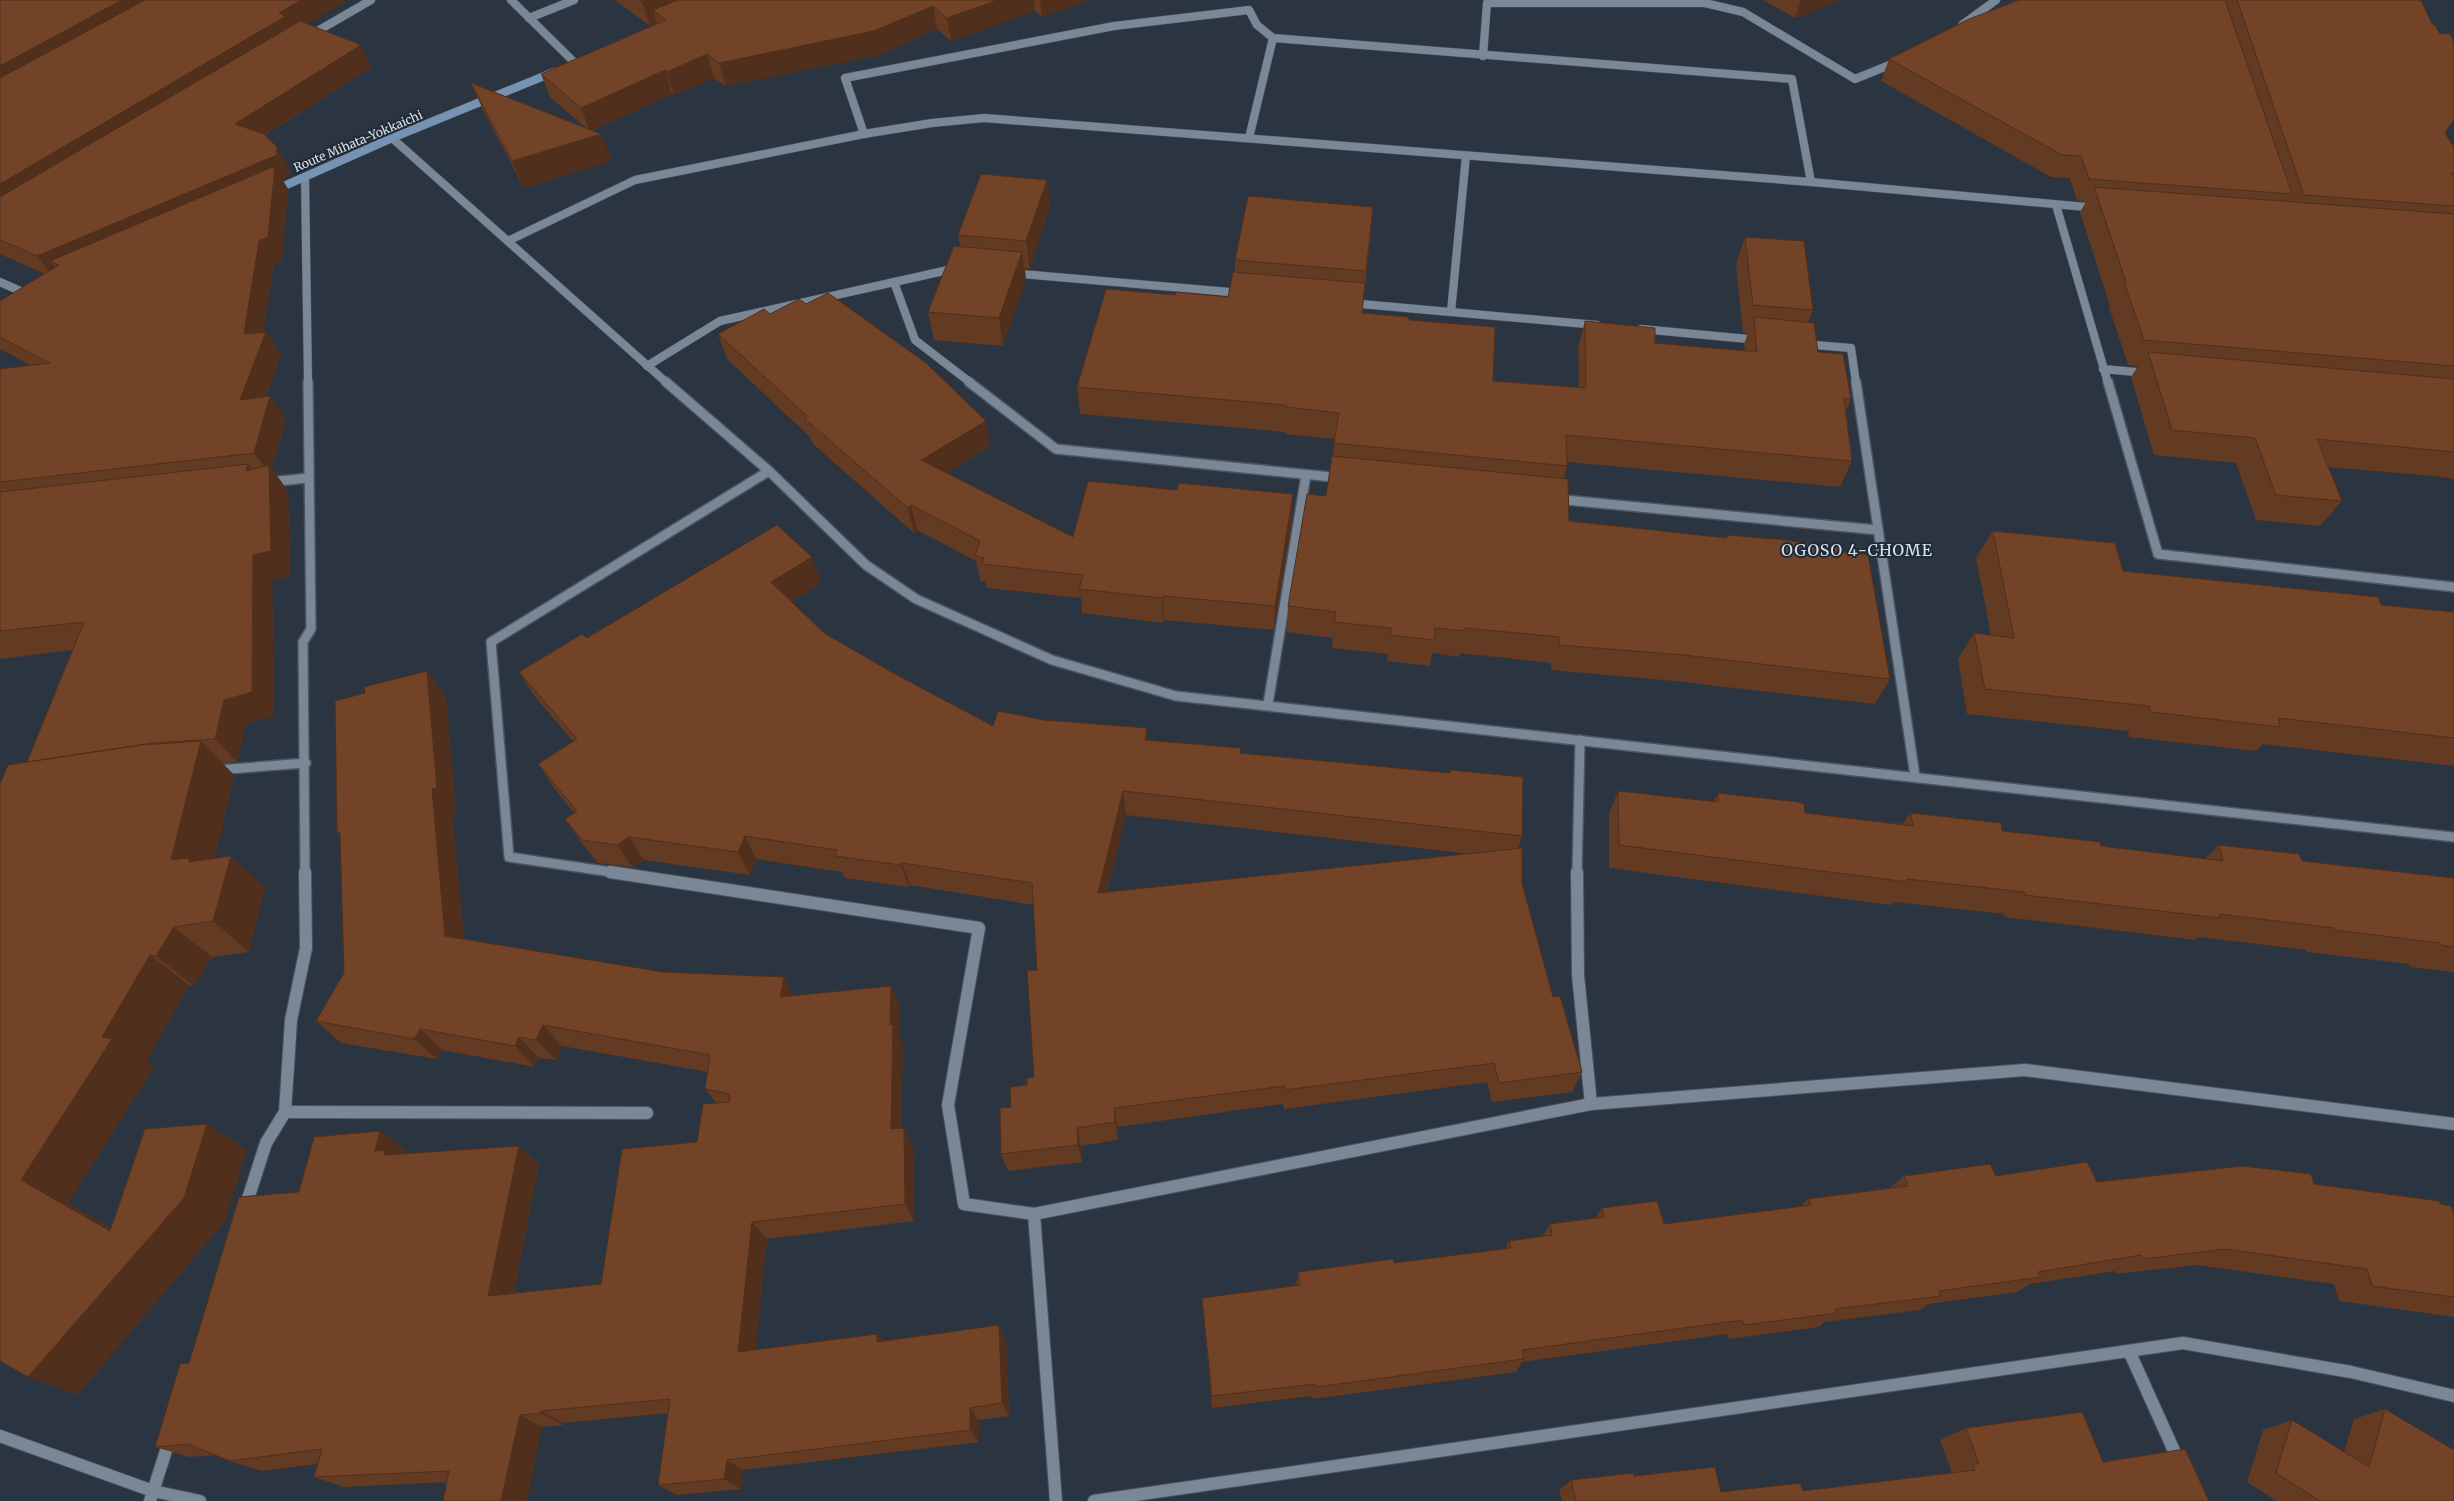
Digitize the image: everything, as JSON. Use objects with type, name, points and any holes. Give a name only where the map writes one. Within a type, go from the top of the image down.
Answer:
[{"type":"main road","name":"Route Mihata-Yokkaichi","points":[[269,192],[392,138],[584,60]]},
{"type":"main road","points":[[18,298],[36,290]]},
{"type":"street","points":[[303,40],[371,0]]},
{"type":"street","points":[[511,0],[575,64]]},
{"type":"street","points":[[529,18],[574,0]]},
{"type":"street","points":[[1956,29],[1996,0]]},
{"type":"street","points":[[1483,56],[1486,2],[1705,3],[1743,12],[1854,79],[1905,59]]},
{"type":"street","points":[[864,134],[844,78],[1114,26],[1249,10],[1257,25],[1273,38],[1792,79],[1811,182]]},
{"type":"street","points":[[1249,138],[1273,38]]},
{"type":"street","points":[[508,241],[635,180],[864,134],[932,123],[984,118],[1811,182],[2106,208]]},
{"type":"street","points":[[392,138],[647,366],[769,471],[866,565],[916,599],[1052,660],[1176,696],[1268,704],[2454,837]]},
{"type":"street","points":[[1451,312],[1466,156]]},
{"type":"street","points":[[242,1218],[266,1143],[285,1112],[291,1020],[306,948],[306,763],[303,642],[311,629],[305,177]]},
{"type":"street","points":[[2056,205],[2158,554],[2454,587]]},
{"type":"street","points":[[647,366],[720,321],[958,268],[968,269]]},
{"type":"street","points":[[997,272],[1254,295]]},
{"type":"street","points":[[0,282],[27,294]]},
{"type":"street","points":[[894,282],[915,340],[1056,448],[1355,480]]},
{"type":"street","points":[[1343,303],[1607,326]]},
{"type":"street","points":[[1627,328],[1773,341]]},
{"type":"street","points":[[1793,343],[1851,348],[1915,776]]},
{"type":"street","points":[[2103,369],[2152,373]]},
{"type":"street","points":[[769,471],[491,642],[509,858],[979,928],[948,1105],[964,1204],[1034,1214],[1591,1104],[2026,1070],[2454,1124]]},
{"type":"street","points":[[1268,704],[1306,475]]},
{"type":"street","points":[[260,483],[308,478]]},
{"type":"street","points":[[1542,498],[1878,530]]},
{"type":"street","points":[[1580,740],[1576,904],[1578,975],[1591,1104]]},
{"type":"street","points":[[207,771],[306,763]]},
{"type":"street","points":[[285,1112],[647,1113]]},
{"type":"street","points":[[1034,1214],[1056,1501]]},
{"type":"street","points":[[1094,1501],[2183,1344],[2351,1372],[2454,1396]]},
{"type":"street","points":[[2129,1351],[2184,1474]]},
{"type":"street","points":[[152,1496],[175,1425]]},
{"type":"street","points":[[1,1439],[152,1496],[200,1501]]},
{"type":"building","points":[[0,0],[122,0],[0,66]]},
{"type":"building","points":[[145,0],[301,0],[279,13],[286,16],[0,184],[0,78]]},
{"type":"building","points":[[678,0],[998,0],[947,18],[933,6],[874,31],[719,63],[707,54],[667,72],[665,70],[581,108],[541,74],[666,20],[653,10]]},
{"type":"building","points":[[2019,0],[2225,0],[2292,194],[2089,179],[2081,156],[2062,155],[1889,59],[1969,19]]},
{"type":"building","points":[[2237,0],[2421,0],[2432,24],[2435,25],[2439,33],[2450,34],[2454,43],[2454,119],[2445,133],[2454,147],[2454,173],[2451,173],[2454,178],[2454,206],[2304,195]]},
{"type":"building","points":[[300,21],[361,45],[235,124],[264,134],[277,147],[277,155],[37,256],[0,240],[0,197]]},
{"type":"building","points":[[471,83],[601,134],[512,161]]},
{"type":"building","points":[[275,166],[268,237],[259,241],[244,334],[266,332],[240,400],[270,396],[254,453],[0,482],[0,369],[50,363],[0,337],[0,301],[59,265],[50,261]]},
{"type":"building","points":[[981,174],[1047,180],[1026,241],[958,235]]},
{"type":"building","points":[[2094,187],[2454,214],[2454,366],[2144,340]]},
{"type":"building","points":[[1248,196],[1373,207],[1366,271],[1235,260]]},
{"type":"building","points":[[1745,237],[1804,241],[1813,310],[1753,305]]},
{"type":"building","points":[[954,246],[1022,252],[999,318],[928,312]]},
{"type":"building","points":[[1233,272],[1365,283],[1362,313],[1409,317],[1409,320],[1495,327],[1493,381],[1586,388],[1585,321],[1655,328],[1655,343],[1757,352],[1754,317],[1814,323],[1818,352],[1843,354],[1851,399],[1844,398],[1852,461],[1566,435],[1567,466],[1334,443],[1339,413],[1286,407],[1286,405],[1077,387],[1106,289],[1175,295],[1176,292],[1228,297]]},
{"type":"building","points":[[828,293],[926,363],[986,421],[921,460],[1073,537],[1088,481],[1177,490],[1179,483],[1293,494],[1275,606],[1163,596],[1162,598],[1079,589],[1083,575],[982,564],[984,558],[975,556],[980,541],[911,505],[908,508],[805,419],[807,416],[718,334],[764,309],[770,314],[799,299],[806,304]]},
{"type":"building","points":[[2148,352],[2454,379],[2454,452],[2317,439],[2342,501],[2276,495],[2255,438],[2172,430]]},
{"type":"building","points":[[1332,456],[1568,479],[1569,521],[1727,538],[1727,535],[1775,539],[1842,547],[1842,552],[1868,555],[1890,679],[1684,655],[1559,645],[1559,637],[1465,628],[1465,631],[1435,628],[1434,640],[1391,635],[1391,628],[1334,622],[1336,612],[1288,606],[1307,494],[1326,496]]},
{"type":"building","points":[[248,464],[246,471],[269,465],[271,551],[253,555],[252,692],[224,700],[215,739],[152,743],[27,762],[84,622],[0,631],[0,492]]},
{"type":"building","points":[[777,525],[812,557],[771,582],[824,633],[893,673],[993,726],[998,711],[1044,720],[1147,728],[1145,740],[1241,748],[1240,753],[1450,773],[1450,770],[1523,777],[1522,836],[1123,791],[1098,893],[1522,848],[1522,883],[1553,997],[1560,996],[1582,1072],[1499,1083],[1494,1063],[1285,1090],[1285,1086],[1114,1108],[1115,1122],[1077,1128],[1078,1145],[1001,1154],[1000,1108],[1011,1107],[1010,1087],[1027,1085],[1027,1078],[1034,1077],[1027,971],[1037,970],[1032,883],[902,863],[901,865],[835,856],[837,850],[745,836],[738,852],[629,837],[617,845],[582,840],[565,819],[577,811],[538,764],[577,739],[519,672],[582,634],[587,638]]},
{"type":"building","points":[[1993,531],[2115,543],[2123,571],[2378,597],[2381,605],[2454,612],[2454,738],[2278,718],[2280,727],[2151,712],[2149,706],[1985,689],[1974,633],[2014,638]]},
{"type":"building","points":[[427,671],[437,788],[432,789],[445,936],[663,972],[784,977],[780,997],[891,986],[890,1025],[893,1024],[891,1129],[904,1128],[905,1204],[752,1222],[738,1352],[877,1334],[877,1342],[999,1325],[1002,1403],[970,1408],[970,1430],[727,1460],[724,1479],[658,1485],[670,1399],[541,1411],[541,1413],[520,1415],[501,1501],[443,1501],[449,1471],[314,1477],[322,1449],[230,1461],[188,1444],[155,1447],[180,1364],[189,1363],[239,1197],[299,1192],[314,1137],[380,1131],[375,1151],[385,1150],[384,1155],[519,1146],[488,1296],[601,1284],[622,1149],[697,1142],[703,1104],[729,1102],[730,1094],[705,1089],[710,1055],[543,1025],[536,1040],[519,1037],[515,1046],[420,1029],[414,1039],[316,1021],[344,973],[340,832],[337,832],[335,701],[365,693],[364,687]]},
{"type":"building","points":[[201,741],[171,860],[189,858],[189,862],[231,856],[213,921],[174,927],[156,956],[150,955],[102,1037],[112,1039],[21,1180],[110,1231],[145,1129],[207,1124],[184,1198],[28,1377],[0,1361],[0,784],[8,765],[142,745]]},
{"type":"building","points":[[1618,791],[1718,802],[1718,793],[1798,802],[1804,804],[1805,813],[1913,826],[1911,813],[2001,823],[2002,831],[2100,842],[2101,846],[2223,861],[2219,845],[2299,854],[2302,861],[2454,878],[2454,947],[2441,945],[2440,943],[2335,930],[2334,928],[2219,914],[2220,918],[2025,895],[2024,892],[1907,879],[1908,882],[1619,845]]},
{"type":"building","points":[[2087,1162],[2097,1182],[2242,1166],[2311,1174],[2314,1184],[2439,1201],[2440,1204],[2451,1206],[2454,1215],[2454,1297],[2372,1286],[2367,1269],[2225,1249],[2143,1259],[2141,1255],[2038,1272],[2041,1277],[1939,1291],[1941,1296],[1835,1309],[1837,1313],[1744,1325],[1742,1320],[1522,1350],[1524,1359],[1316,1387],[1315,1384],[1212,1396],[1202,1298],[1300,1285],[1298,1272],[1393,1259],[1394,1263],[1511,1248],[1509,1241],[1552,1235],[1550,1224],[1604,1217],[1602,1208],[1657,1201],[1664,1224],[1811,1205],[1808,1199],[1908,1186],[1904,1176],[1990,1164],[1996,1176]]},
{"type":"building","points":[[2385,1409],[2454,1450],[2454,1501],[2320,1501],[2276,1473],[2292,1420],[2369,1467]]},
{"type":"building","points":[[2082,1412],[2103,1462],[2185,1449],[2209,1501],[1576,1501],[1571,1480],[1633,1473],[1634,1476],[1715,1467],[1721,1492],[1800,1483],[1803,1491],[1975,1470],[1973,1464],[1979,1464],[1966,1428]]},
{"type":"district","name":"OGOSO 4-CHOME","points":[[1857,550]]}]
